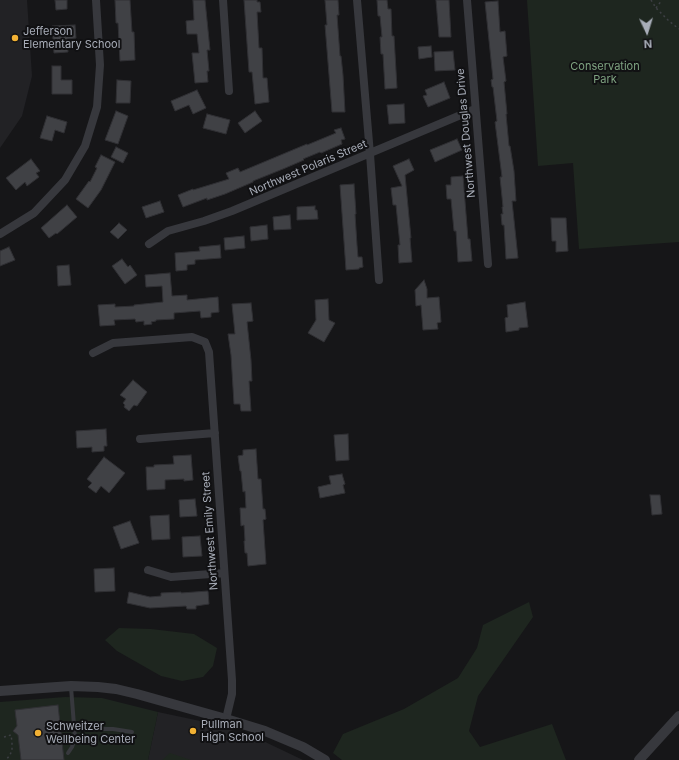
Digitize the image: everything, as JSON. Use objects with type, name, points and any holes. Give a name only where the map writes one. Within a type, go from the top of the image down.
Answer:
[{"type":"street","points":[[0,234],[34,213],[65,180],[85,146],[97,107],[100,65],[96,0]]},
{"type":"street","points":[[223,0],[229,91]]},
{"type":"street","points":[[357,0],[379,280]]},
{"type":"street","name":"Northwest Douglas Drive","points":[[467,0],[488,264]]},
{"type":"street","name":"Northwest Polaris Street","points":[[149,244],[168,231],[232,211],[475,109]]},
{"type":"street","name":"Northwest Emily Street","points":[[93,353],[113,343],[192,337],[205,342],[209,352],[232,694],[226,719]]},
{"type":"street","points":[[140,439],[215,433]]},
{"type":"street","points":[[148,570],[171,577],[224,573]]},
{"type":"street","points":[[0,691],[71,686],[98,687],[123,691],[266,731],[303,747],[325,760]]},
{"type":"street","points":[[639,760],[679,716]]},
{"type":"lane","points":[[68,753],[75,738],[71,686]]},
{"type":"lane","points":[[74,729],[113,729],[132,732]]},
{"type":"path","points":[[651,0],[656,8],[679,29]]},
{"type":"path","points":[[656,8],[662,0]]},
{"type":"path","points":[[4,737],[11,735],[12,742],[12,750],[6,760]]},
{"type":"shaded area","name":"Jefferson Elementary School","points":[[0,0],[27,0],[32,76],[22,116],[0,148]]},
{"type":"shaded area","name":"Pullman High School","points":[[158,712],[205,722],[261,740],[303,760],[148,760]]},
{"type":"green space","name":"Conservation Park","points":[[527,0],[679,0],[679,242],[579,249],[573,163],[538,166]]},
{"type":"green space","points":[[529,602],[533,617],[478,696],[469,731],[480,747],[552,724],[566,760],[342,760],[333,753],[343,734],[404,709],[458,678],[477,648],[483,625]]},
{"type":"green space","points":[[119,628],[151,629],[194,634],[217,648],[213,666],[203,677],[182,681],[161,676],[117,651],[105,640]]},
{"type":"green space","points":[[65,697],[102,698],[158,712],[148,760],[0,760],[0,702]]},
{"type":"green space","points":[[170,753],[191,760],[162,760]]},
{"type":"building","points":[[55,0],[67,0],[67,9],[56,10]]},
{"type":"building","points":[[115,0],[130,0],[132,32],[134,32],[135,60],[120,61]]},
{"type":"building","points":[[193,0],[205,0],[210,50],[207,50],[209,71],[207,71],[208,82],[195,83],[192,53],[199,53],[197,34],[187,34],[186,21],[194,20]]},
{"type":"building","points":[[244,0],[257,0],[257,2],[260,2],[261,12],[257,12],[259,48],[262,48],[263,78],[267,78],[269,102],[255,104],[252,72],[249,72]]},
{"type":"building","points":[[325,0],[338,0],[339,15],[337,15],[345,112],[332,112],[325,25],[327,25]]},
{"type":"building","points":[[377,0],[387,0],[388,9],[391,9],[397,88],[385,89],[383,54],[381,54],[380,37],[382,37]]},
{"type":"building","points":[[436,0],[449,0],[451,37],[439,37]]},
{"type":"building","points":[[498,1],[500,32],[505,31],[507,56],[503,57],[506,81],[504,82],[509,146],[514,171],[516,201],[512,201],[518,258],[506,259],[504,225],[502,225],[501,214],[503,214],[503,207],[500,177],[502,177],[495,122],[497,121],[491,80],[493,79],[485,2]]},
{"type":"building","points":[[75,25],[76,38],[67,39],[68,52],[54,53],[52,26]]},
{"type":"building","points":[[431,46],[432,57],[419,59],[418,47]]},
{"type":"building","points":[[453,51],[455,70],[435,71],[434,52]]},
{"type":"building","points":[[52,66],[61,66],[61,80],[72,80],[72,94],[52,94]]},
{"type":"building","points":[[117,80],[131,81],[130,103],[116,103]]},
{"type":"building","points":[[444,82],[450,98],[428,107],[423,96],[427,95],[425,90]]},
{"type":"building","points":[[197,90],[206,108],[193,114],[189,105],[175,111],[171,101]]},
{"type":"building","points":[[404,104],[405,123],[389,124],[387,105]]},
{"type":"building","points":[[116,111],[128,116],[118,144],[105,140]]},
{"type":"building","points":[[255,111],[262,121],[245,133],[238,123]]},
{"type":"building","points":[[207,114],[230,120],[226,134],[203,128]]},
{"type":"building","points":[[47,116],[67,122],[64,133],[55,130],[52,141],[40,138]]},
{"type":"building","points":[[341,128],[345,139],[341,140],[342,144],[303,159],[304,160],[225,194],[207,200],[207,198],[183,207],[178,195],[193,189],[229,179],[226,173],[238,168],[240,172],[336,133],[334,130]]},
{"type":"building","points":[[457,139],[462,150],[435,162],[430,150]]},
{"type":"building","points":[[116,147],[128,153],[123,163],[111,157]]},
{"type":"building","points":[[101,155],[115,162],[101,190],[88,208],[76,199],[89,181],[90,182],[97,168],[95,167]]},
{"type":"building","points":[[31,159],[40,171],[36,173],[39,177],[27,186],[25,182],[16,190],[6,178]]},
{"type":"building","points":[[409,159],[414,170],[405,175],[412,262],[399,263],[398,245],[400,245],[396,205],[393,205],[391,188],[402,186],[393,166]]},
{"type":"building","points":[[463,176],[468,239],[470,239],[472,261],[458,262],[456,231],[454,231],[451,199],[447,199],[446,185],[451,185],[451,177]]},
{"type":"building","points":[[354,184],[358,257],[362,257],[363,267],[359,269],[346,270],[340,185]]},
{"type":"building","points":[[160,201],[164,212],[146,218],[142,207]]},
{"type":"building","points":[[67,205],[77,217],[57,234],[56,233],[49,238],[41,228]]},
{"type":"building","points":[[315,206],[318,219],[297,220],[297,207]]},
{"type":"building","points":[[290,215],[291,229],[274,230],[273,217]]},
{"type":"building","points":[[551,218],[566,218],[568,251],[556,252],[556,241],[552,241]]},
{"type":"building","points":[[119,223],[127,230],[118,239],[110,232]]},
{"type":"building","points":[[267,225],[268,239],[251,241],[250,227]]},
{"type":"building","points":[[244,236],[245,248],[225,250],[224,238]]},
{"type":"building","points":[[220,245],[221,258],[195,260],[195,264],[187,265],[187,270],[176,271],[175,253],[200,251],[199,247]]},
{"type":"building","points":[[9,247],[15,260],[0,266],[0,251]]},
{"type":"building","points":[[122,259],[128,267],[130,265],[137,275],[125,284],[112,266]]},
{"type":"building","points":[[69,265],[71,285],[58,286],[57,266]]},
{"type":"building","points":[[170,273],[172,296],[187,295],[187,300],[218,297],[219,312],[211,313],[211,317],[201,318],[200,311],[174,313],[174,319],[156,320],[151,322],[152,324],[144,325],[144,321],[136,322],[135,319],[114,320],[115,325],[100,326],[98,305],[115,304],[115,307],[163,302],[162,286],[146,287],[145,275]]},
{"type":"building","points":[[424,280],[427,289],[427,298],[439,297],[441,322],[437,323],[438,329],[423,330],[421,305],[416,306],[415,290]]},
{"type":"building","points":[[328,299],[329,320],[335,323],[324,342],[308,333],[316,320],[315,300]]},
{"type":"building","points":[[525,302],[528,327],[506,332],[505,318],[508,317],[507,305]]},
{"type":"building","points":[[251,303],[253,321],[247,322],[252,381],[249,381],[251,411],[241,411],[240,404],[234,404],[228,334],[235,334],[232,304]]},
{"type":"building","points":[[133,380],[147,392],[137,406],[134,405],[129,411],[124,407],[125,405],[123,403],[126,399],[120,395]]},
{"type":"building","points":[[106,429],[107,446],[104,446],[104,451],[92,452],[92,447],[77,448],[76,431]]},
{"type":"building","points":[[348,434],[349,460],[336,461],[334,435]]},
{"type":"building","points":[[256,449],[258,479],[261,479],[263,509],[265,509],[266,519],[263,520],[266,564],[248,566],[247,553],[245,553],[244,525],[241,526],[240,508],[246,508],[245,491],[243,492],[238,456],[243,455],[243,450]]},
{"type":"building","points":[[191,455],[193,480],[165,480],[165,489],[147,490],[146,467],[174,464],[173,456]]},
{"type":"building","points":[[104,457],[125,473],[109,493],[101,486],[96,493],[88,487],[92,483],[87,479]]},
{"type":"building","points":[[342,474],[345,484],[343,485],[345,493],[320,498],[318,487],[331,484],[329,476]]},
{"type":"building","points":[[650,495],[660,495],[662,514],[652,515]]},
{"type":"building","points":[[195,499],[197,516],[180,517],[179,500]]},
{"type":"building","points":[[169,515],[170,539],[152,540],[150,516]]},
{"type":"building","points":[[130,521],[139,543],[121,549],[113,527]]},
{"type":"building","points":[[200,536],[202,556],[183,557],[182,537]]},
{"type":"building","points":[[114,568],[115,591],[95,592],[94,569]]},
{"type":"building","points":[[208,591],[209,604],[196,606],[196,609],[187,609],[186,606],[150,608],[127,603],[129,592],[150,597],[161,596],[161,593]]},
{"type":"building","name":"Schweitzer Wellbeing Center","points":[[58,705],[64,760],[21,760],[18,735],[13,731],[17,726],[15,710]]},
{"type":"place","name":"Jefferson Elementary School","points":[[15,38]]},
{"type":"place","name":"Pullman High School","points":[[193,731]]},
{"type":"place","name":"Schweitzer Wellbeing Center","points":[[38,733]]}]
